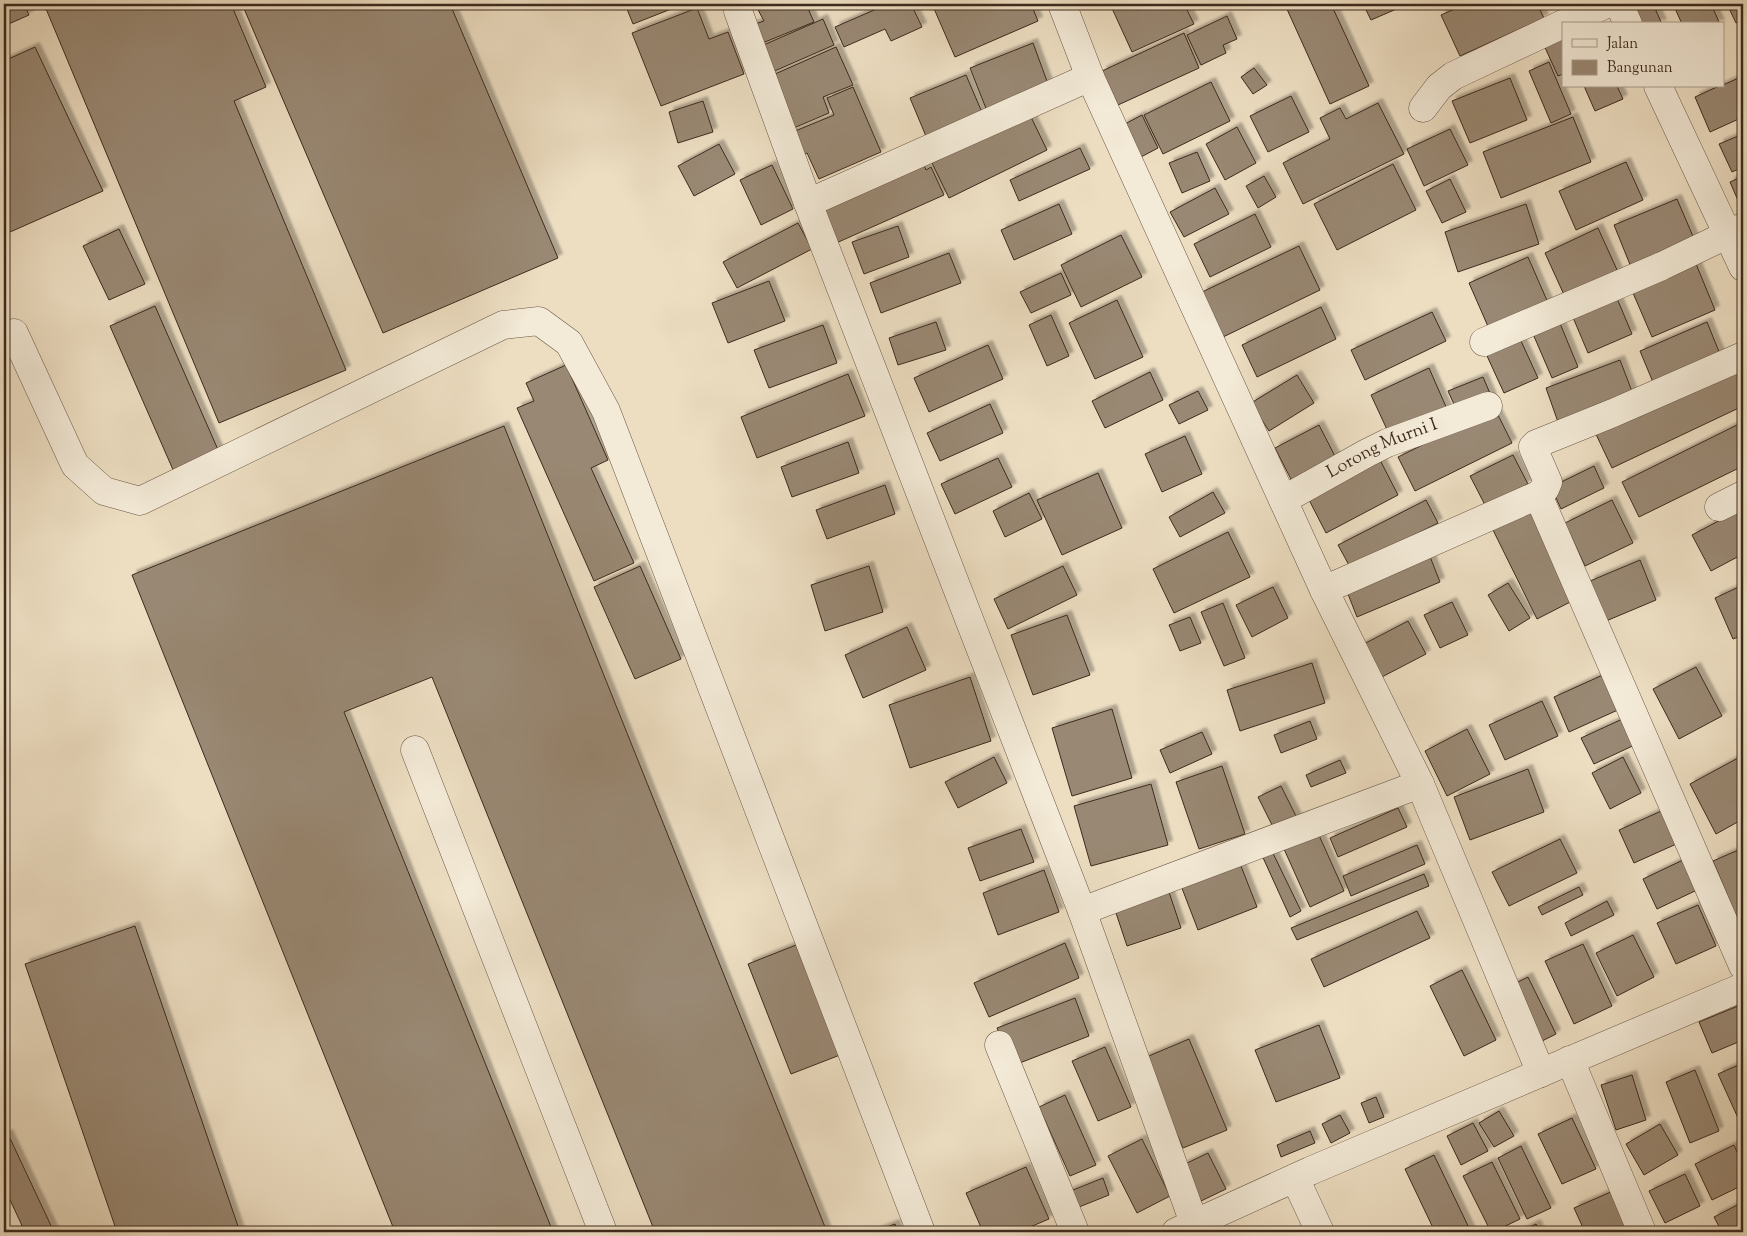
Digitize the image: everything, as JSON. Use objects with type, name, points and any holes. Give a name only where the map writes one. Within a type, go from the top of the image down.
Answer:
[{"type":"street","points":[[737,4],[738,12],[808,203],[1082,910],[1185,1228],[1295,1178],[1743,987]]},
{"type":"street","points":[[1062,4],[1090,77],[1324,590],[1420,784],[1541,1073]]},
{"type":"street","points":[[1567,22],[1606,4]]},
{"type":"street","points":[[1619,4],[1627,22]]},
{"type":"street","points":[[1423,108],[1439,87],[1453,76],[1562,24]]},
{"type":"street","points":[[808,203],[1090,77]]},
{"type":"street","points":[[1659,88],[1735,230],[1743,267]]},
{"type":"street","points":[[1484,342],[1662,266],[1735,230]]},
{"type":"street","points":[[14,333],[75,465],[104,492],[140,501],[503,326],[539,321],[569,344],[606,411],[920,1232]]},
{"type":"street","points":[[1324,590],[1538,495],[1545,489],[1548,482],[1533,447],[1536,444],[1614,413],[1743,356]]},
{"type":"street","name":"Lorong Murni I","points":[[1283,500],[1373,450],[1488,406]]},
{"type":"street","points":[[1538,495],[1743,966]]},
{"type":"street","points":[[1719,507],[1743,495]]},
{"type":"street","points":[[415,750],[603,1232]]},
{"type":"street","points":[[1082,910],[1420,784]]},
{"type":"street","points":[[999,1044],[1074,1232]]},
{"type":"street","points":[[1570,1060],[1642,1232]]},
{"type":"street","points":[[1295,1178],[1320,1232]]},
{"type":"building","points":[[4,4],[24,4],[29,15],[4,26]]},
{"type":"building","points":[[44,4],[231,4],[266,87],[234,101],[346,370],[219,423]]},
{"type":"building","points":[[242,4],[450,4],[558,258],[383,333]]},
{"type":"building","points":[[625,4],[684,4],[633,24]]},
{"type":"building","points":[[755,4],[806,4],[814,22],[760,44],[752,25],[764,21]]},
{"type":"building","points":[[888,4],[911,4],[922,27],[891,41],[885,29],[844,47],[835,27]]},
{"type":"building","points":[[932,4],[1031,4],[1038,21],[955,57]]},
{"type":"building","points":[[1110,4],[1184,4],[1194,24],[1132,52]]},
{"type":"building","points":[[1293,4],[1331,4],[1369,86],[1330,104],[1286,7]]},
{"type":"building","points":[[1363,4],[1408,4],[1371,20]]},
{"type":"building","points":[[1466,4],[1537,4],[1544,18],[1460,56],[1441,15]]},
{"type":"building","points":[[1647,4],[1653,4],[1661,22],[1635,22],[1631,12]]},
{"type":"building","points":[[1673,4],[1711,4],[1719,22],[1681,22]]},
{"type":"building","points":[[1727,4],[1743,4],[1743,19],[1736,23]]},
{"type":"building","points":[[697,8],[709,39],[728,32],[744,74],[661,106],[632,33]]},
{"type":"building","points":[[1227,16],[1237,39],[1223,45],[1226,53],[1201,65],[1187,35]]},
{"type":"building","points":[[823,19],[834,45],[770,73],[759,47]]},
{"type":"building","points":[[1562,31],[1562,74],[1558,76],[1542,41]]},
{"type":"building","points":[[1184,33],[1199,68],[1118,105],[1102,71]]},
{"type":"building","points":[[1033,43],[1051,92],[989,116],[970,68]]},
{"type":"building","points":[[35,47],[103,191],[10,232],[4,220],[4,61]]},
{"type":"building","points":[[836,47],[853,85],[823,97],[829,113],[789,130],[766,78]]},
{"type":"building","points":[[1549,62],[1571,114],[1551,123],[1529,71]]},
{"type":"building","points":[[1254,68],[1267,85],[1253,94],[1241,77]]},
{"type":"building","points":[[966,75],[984,117],[928,141],[910,98]]},
{"type":"building","points":[[1741,77],[1743,83],[1743,117],[1710,132],[1695,97],[1715,88],[1724,88],[1724,85]]},
{"type":"building","points":[[1510,78],[1527,120],[1470,143],[1452,101]]},
{"type":"building","points":[[1211,82],[1230,121],[1163,154],[1144,115]]},
{"type":"building","points":[[853,87],[881,152],[819,179],[807,153],[798,157],[788,134],[834,115],[827,98]]},
{"type":"building","points":[[1585,88],[1618,88],[1623,99],[1595,111]]},
{"type":"building","points":[[1291,96],[1309,132],[1268,152],[1250,116]]},
{"type":"building","points":[[703,101],[713,132],[678,143],[669,112]]},
{"type":"building","points":[[1378,103],[1404,154],[1303,204],[1283,163],[1330,139],[1320,118],[1340,108],[1346,119]]},
{"type":"building","points":[[1030,115],[1047,150],[949,198],[932,163]]},
{"type":"building","points":[[1142,115],[1158,148],[1139,158],[1123,125]]},
{"type":"building","points":[[1573,117],[1591,162],[1501,198],[1483,152]]},
{"type":"building","points":[[1237,127],[1256,163],[1225,180],[1206,144]]},
{"type":"building","points":[[1450,129],[1468,165],[1424,186],[1407,149]]},
{"type":"building","points":[[1743,134],[1743,167],[1732,172],[1719,144]]},
{"type":"building","points":[[719,144],[735,174],[694,196],[678,166]]},
{"type":"building","points":[[1080,148],[1090,169],[1019,201],[1010,180]]},
{"type":"building","points":[[1197,152],[1210,181],[1182,193],[1169,163]]},
{"type":"building","points":[[922,160],[926,170],[931,167],[944,195],[834,244],[818,207]]},
{"type":"building","points":[[1626,162],[1643,200],[1576,230],[1559,191]]},
{"type":"building","points":[[1393,164],[1416,210],[1337,250],[1314,204]]},
{"type":"building","points":[[772,165],[793,209],[761,225],[740,180]]},
{"type":"building","points":[[1264,176],[1276,197],[1258,208],[1246,186]]},
{"type":"building","points":[[1743,176],[1743,212],[1730,182]]},
{"type":"building","points":[[1450,179],[1466,212],[1442,223],[1426,191]]},
{"type":"building","points":[[1215,188],[1229,214],[1184,237],[1170,212]]},
{"type":"building","points":[[1677,199],[1695,241],[1631,267],[1614,225]]},
{"type":"building","points":[[1059,204],[1072,234],[1014,260],[1001,230]]},
{"type":"building","points":[[1526,204],[1539,244],[1458,272],[1445,232]]},
{"type":"building","points":[[1255,214],[1271,247],[1210,277],[1194,244]]},
{"type":"building","points":[[798,223],[812,249],[737,288],[723,262]]},
{"type":"building","points":[[898,226],[909,257],[864,274],[852,242]]},
{"type":"building","points":[[1598,228],[1618,272],[1565,297],[1545,253]]},
{"type":"building","points":[[119,229],[145,284],[109,300],[83,246]]},
{"type":"building","points":[[1121,235],[1142,277],[1081,307],[1061,265]]},
{"type":"building","points":[[1299,246],[1320,290],[1223,337],[1202,292]]},
{"type":"building","points":[[949,253],[961,283],[881,313],[870,283]]},
{"type":"building","points":[[1528,257],[1549,305],[1490,331],[1469,283]]},
{"type":"building","points":[[1694,259],[1715,310],[1652,337],[1630,286]]},
{"type":"building","points":[[1061,273],[1071,295],[1031,313],[1020,292]]},
{"type":"building","points":[[769,281],[785,321],[728,343],[712,303]]},
{"type":"building","points":[[1613,289],[1632,334],[1588,353],[1569,308]]},
{"type":"building","points":[[1117,300],[1143,357],[1095,379],[1069,323]]},
{"type":"building","points":[[155,306],[219,452],[174,472],[110,326]]},
{"type":"building","points":[[1321,307],[1336,339],[1257,377],[1242,345]]},
{"type":"building","points":[[1432,312],[1446,341],[1365,380],[1351,350]]},
{"type":"building","points":[[1051,315],[1069,356],[1047,366],[1029,325]]},
{"type":"building","points":[[1557,316],[1578,367],[1552,378],[1530,327]]},
{"type":"building","points":[[936,322],[946,350],[898,365],[889,338]]},
{"type":"building","points":[[1707,322],[1722,359],[1655,387],[1640,351]]},
{"type":"building","points":[[823,325],[837,363],[769,388],[754,350]]},
{"type":"building","points":[[1516,330],[1538,378],[1504,393],[1482,345]]},
{"type":"building","points":[[988,345],[1003,379],[929,412],[914,378]]},
{"type":"building","points":[[1620,360],[1633,394],[1558,422],[1546,388]]},
{"type":"building","points":[[566,365],[608,460],[591,468],[634,563],[594,581],[517,408],[534,401],[526,383]]},
{"type":"building","points":[[1743,365],[1743,406],[1612,468],[1594,430]]},
{"type":"building","points":[[1429,368],[1447,409],[1390,436],[1371,395]]},
{"type":"building","points":[[1150,372],[1163,400],[1105,428],[1092,401]]},
{"type":"building","points":[[848,374],[865,416],[757,458],[741,417]]},
{"type":"building","points":[[1297,375],[1314,403],[1269,431],[1251,403]]},
{"type":"building","points":[[1483,377],[1492,398],[1458,413],[1448,391]]},
{"type":"building","points":[[1198,391],[1208,410],[1179,424],[1169,405]]},
{"type":"building","points":[[990,404],[1003,433],[940,461],[927,433]]},
{"type":"building","points":[[1495,409],[1512,443],[1415,491],[1398,457]]},
{"type":"building","points":[[1741,423],[1743,428],[1743,466],[1639,517],[1622,482]]},
{"type":"building","points":[[1319,425],[1338,462],[1294,485],[1275,448]]},
{"type":"building","points":[[504,426],[827,1232],[655,1232],[432,677],[344,712],[553,1232],[395,1232],[132,575]]},
{"type":"building","points":[[1185,436],[1202,474],[1162,492],[1145,454]]},
{"type":"building","points":[[848,442],[859,473],[792,497],[781,467]]},
{"type":"building","points":[[1513,455],[1528,484],[1485,505],[1470,476]]},
{"type":"building","points":[[1378,456],[1398,495],[1326,533],[1306,494]]},
{"type":"building","points":[[998,458],[1012,487],[955,514],[941,484]]},
{"type":"building","points":[[1594,466],[1604,488],[1561,509],[1551,487]]},
{"type":"building","points":[[1098,473],[1122,528],[1062,555],[1037,500]]},
{"type":"building","points":[[885,485],[895,514],[827,539],[816,510]]},
{"type":"building","points":[[1213,492],[1225,513],[1180,537],[1169,517]]},
{"type":"building","points":[[1029,493],[1042,519],[1005,537],[993,511]]},
{"type":"building","points":[[1426,500],[1438,523],[1350,567],[1338,545]]},
{"type":"building","points":[[1612,500],[1633,543],[1585,566],[1565,523]]},
{"type":"building","points":[[1743,508],[1743,554],[1711,571],[1692,535]]},
{"type":"building","points":[[1535,510],[1578,598],[1537,619],[1493,530]]},
{"type":"building","points":[[1228,532],[1250,577],[1174,613],[1153,569]]},
{"type":"building","points":[[1429,554],[1440,582],[1357,617],[1346,589]]},
{"type":"building","points":[[1640,560],[1656,600],[1606,621],[1590,581]]},
{"type":"building","points":[[640,566],[681,659],[635,679],[594,587]]},
{"type":"building","points":[[869,566],[883,612],[825,631],[811,585]]},
{"type":"building","points":[[1063,566],[1077,595],[1008,629],[994,599]]},
{"type":"building","points":[[1508,583],[1530,618],[1509,631],[1488,595]]},
{"type":"building","points":[[1743,585],[1743,635],[1733,639],[1715,598]]},
{"type":"building","points":[[1273,587],[1288,618],[1252,637],[1236,605]]},
{"type":"building","points":[[1452,602],[1468,635],[1440,648],[1424,615]]},
{"type":"building","points":[[1223,603],[1245,658],[1224,666],[1201,612]]},
{"type":"building","points":[[1067,615],[1090,675],[1033,695],[1011,635]]},
{"type":"building","points":[[1190,617],[1201,643],[1180,651],[1169,625]]},
{"type":"building","points":[[1408,621],[1426,654],[1378,679],[1360,646]]},
{"type":"building","points":[[907,627],[926,670],[863,698],[845,655]]},
{"type":"building","points":[[1312,663],[1325,703],[1240,731],[1227,690]]},
{"type":"building","points":[[1696,667],[1722,716],[1679,739],[1653,689]]},
{"type":"building","points":[[1605,674],[1620,709],[1569,732],[1554,697]]},
{"type":"building","points":[[970,677],[991,741],[910,768],[889,705]]},
{"type":"building","points":[[1542,701],[1558,736],[1505,760],[1489,725]]},
{"type":"building","points":[[1112,709],[1132,778],[1072,796],[1052,728]]},
{"type":"building","points":[[1629,716],[1641,742],[1594,764],[1581,738]]},
{"type":"building","points":[[1310,721],[1317,739],[1281,753],[1274,735]]},
{"type":"building","points":[[1467,729],[1490,774],[1447,796],[1425,751]]},
{"type":"building","points":[[1202,732],[1212,754],[1170,773],[1160,750]]},
{"type":"building","points":[[994,757],[1007,783],[958,808],[945,782]]},
{"type":"building","points":[[1623,757],[1641,793],[1610,809],[1592,773]]},
{"type":"building","points":[[1738,758],[1743,769],[1743,819],[1716,834],[1690,784]]},
{"type":"building","points":[[1340,760],[1346,773],[1311,787],[1306,775]]},
{"type":"building","points":[[1222,766],[1245,834],[1199,849],[1176,782]]},
{"type":"building","points":[[1528,769],[1544,812],[1470,840],[1454,797]]},
{"type":"building","points":[[1151,784],[1168,845],[1091,866],[1074,806]]},
{"type":"building","points":[[1281,786],[1298,820],[1275,831],[1258,797]]},
{"type":"building","points":[[1398,808],[1407,827],[1338,857],[1330,838]]},
{"type":"building","points":[[1668,808],[1683,841],[1634,863],[1619,830]]},
{"type":"building","points":[[1021,829],[1034,862],[980,881],[968,848]]},
{"type":"building","points":[[1318,833],[1344,891],[1310,907],[1284,849]]},
{"type":"building","points":[[1560,839],[1577,873],[1509,906],[1492,872]]},
{"type":"building","points":[[1417,845],[1425,864],[1351,896],[1343,876]]},
{"type":"building","points":[[1270,847],[1301,911],[1290,917],[1260,851]]},
{"type":"building","points":[[1743,848],[1743,923],[1740,925],[1713,861]]},
{"type":"building","points":[[1683,860],[1697,890],[1657,909],[1643,879]]},
{"type":"building","points":[[1239,861],[1257,907],[1198,930],[1180,883]]},
{"type":"building","points":[[1044,870],[1059,912],[998,935],[983,893]]},
{"type":"building","points":[[1424,874],[1429,886],[1297,940],[1291,928]]},
{"type":"building","points":[[1166,883],[1181,928],[1127,946],[1112,901]]},
{"type":"building","points":[[1579,887],[1583,895],[1542,915],[1538,907]]},
{"type":"building","points":[[1607,901],[1614,915],[1571,936],[1565,923]]},
{"type":"building","points":[[1698,905],[1716,946],[1676,964],[1657,923]]},
{"type":"building","points":[[1417,911],[1430,938],[1324,987],[1311,959]]},
{"type":"building","points":[[135,926],[240,1232],[117,1232],[25,964]]},
{"type":"building","points":[[1633,935],[1654,977],[1617,996],[1596,953]]},
{"type":"building","points":[[1065,943],[1079,978],[989,1017],[974,983]]},
{"type":"building","points":[[1583,944],[1612,1006],[1574,1024],[1545,961]]},
{"type":"building","points":[[796,945],[840,1055],[791,1074],[748,964]]},
{"type":"building","points":[[1462,970],[1496,1040],[1464,1056],[1430,986]]},
{"type":"building","points":[[1528,977],[1556,1034],[1538,1043],[1510,986]]},
{"type":"building","points":[[1075,998],[1089,1036],[1012,1066],[997,1028]]},
{"type":"building","points":[[1743,1004],[1743,1040],[1712,1053],[1699,1022]]},
{"type":"building","points":[[1319,1025],[1340,1078],[1276,1102],[1255,1050]]},
{"type":"building","points":[[1189,1039],[1227,1130],[1183,1148],[1144,1058]]},
{"type":"building","points":[[1105,1047],[1131,1107],[1098,1121],[1072,1061]]},
{"type":"building","points":[[1743,1063],[1743,1129],[1718,1074]]},
{"type":"building","points":[[1695,1070],[1719,1131],[1690,1143],[1666,1082]]},
{"type":"building","points":[[1632,1075],[1646,1120],[1616,1130],[1601,1085]]},
{"type":"building","points":[[1065,1095],[1096,1165],[1070,1176],[1039,1107]]},
{"type":"building","points":[[1376,1097],[1384,1117],[1369,1123],[1361,1103]]},
{"type":"building","points":[[1499,1111],[1514,1136],[1494,1147],[1479,1123]]},
{"type":"building","points":[[1340,1115],[1350,1133],[1331,1143],[1322,1124]]},
{"type":"building","points":[[1572,1118],[1596,1169],[1562,1184],[1538,1134]]},
{"type":"building","points":[[1473,1123],[1488,1151],[1461,1165],[1447,1136]]},
{"type":"building","points":[[1660,1124],[1678,1155],[1644,1175],[1626,1144]]},
{"type":"building","points":[[1310,1131],[1315,1143],[1281,1157],[1277,1145]]},
{"type":"building","points":[[8,1134],[54,1232],[25,1232],[4,1187],[4,1136]]},
{"type":"building","points":[[1142,1139],[1170,1196],[1137,1213],[1108,1156]]},
{"type":"building","points":[[1734,1145],[1743,1165],[1743,1185],[1712,1200],[1695,1164]]},
{"type":"building","points":[[1521,1146],[1551,1208],[1527,1219],[1498,1158]]},
{"type":"building","points":[[1208,1153],[1226,1189],[1201,1201],[1183,1165]]},
{"type":"building","points":[[1434,1155],[1471,1232],[1435,1232],[1405,1169]]},
{"type":"building","points":[[1492,1162],[1520,1219],[1491,1232],[1463,1176]]},
{"type":"building","points":[[1026,1167],[1049,1219],[1018,1232],[983,1232],[966,1193]]},
{"type":"building","points":[[1685,1174],[1700,1206],[1665,1223],[1649,1191]]},
{"type":"building","points":[[1103,1178],[1109,1195],[1074,1209],[1068,1192]]},
{"type":"building","points":[[1613,1191],[1631,1232],[1585,1232],[1574,1208]]},
{"type":"building","points":[[1743,1202],[1743,1232],[1722,1232],[1714,1217]]},
{"type":"building","points":[[895,1224],[898,1232],[874,1232]]},
{"type":"building","points":[[1536,1224],[1540,1232],[1520,1232]]}]
